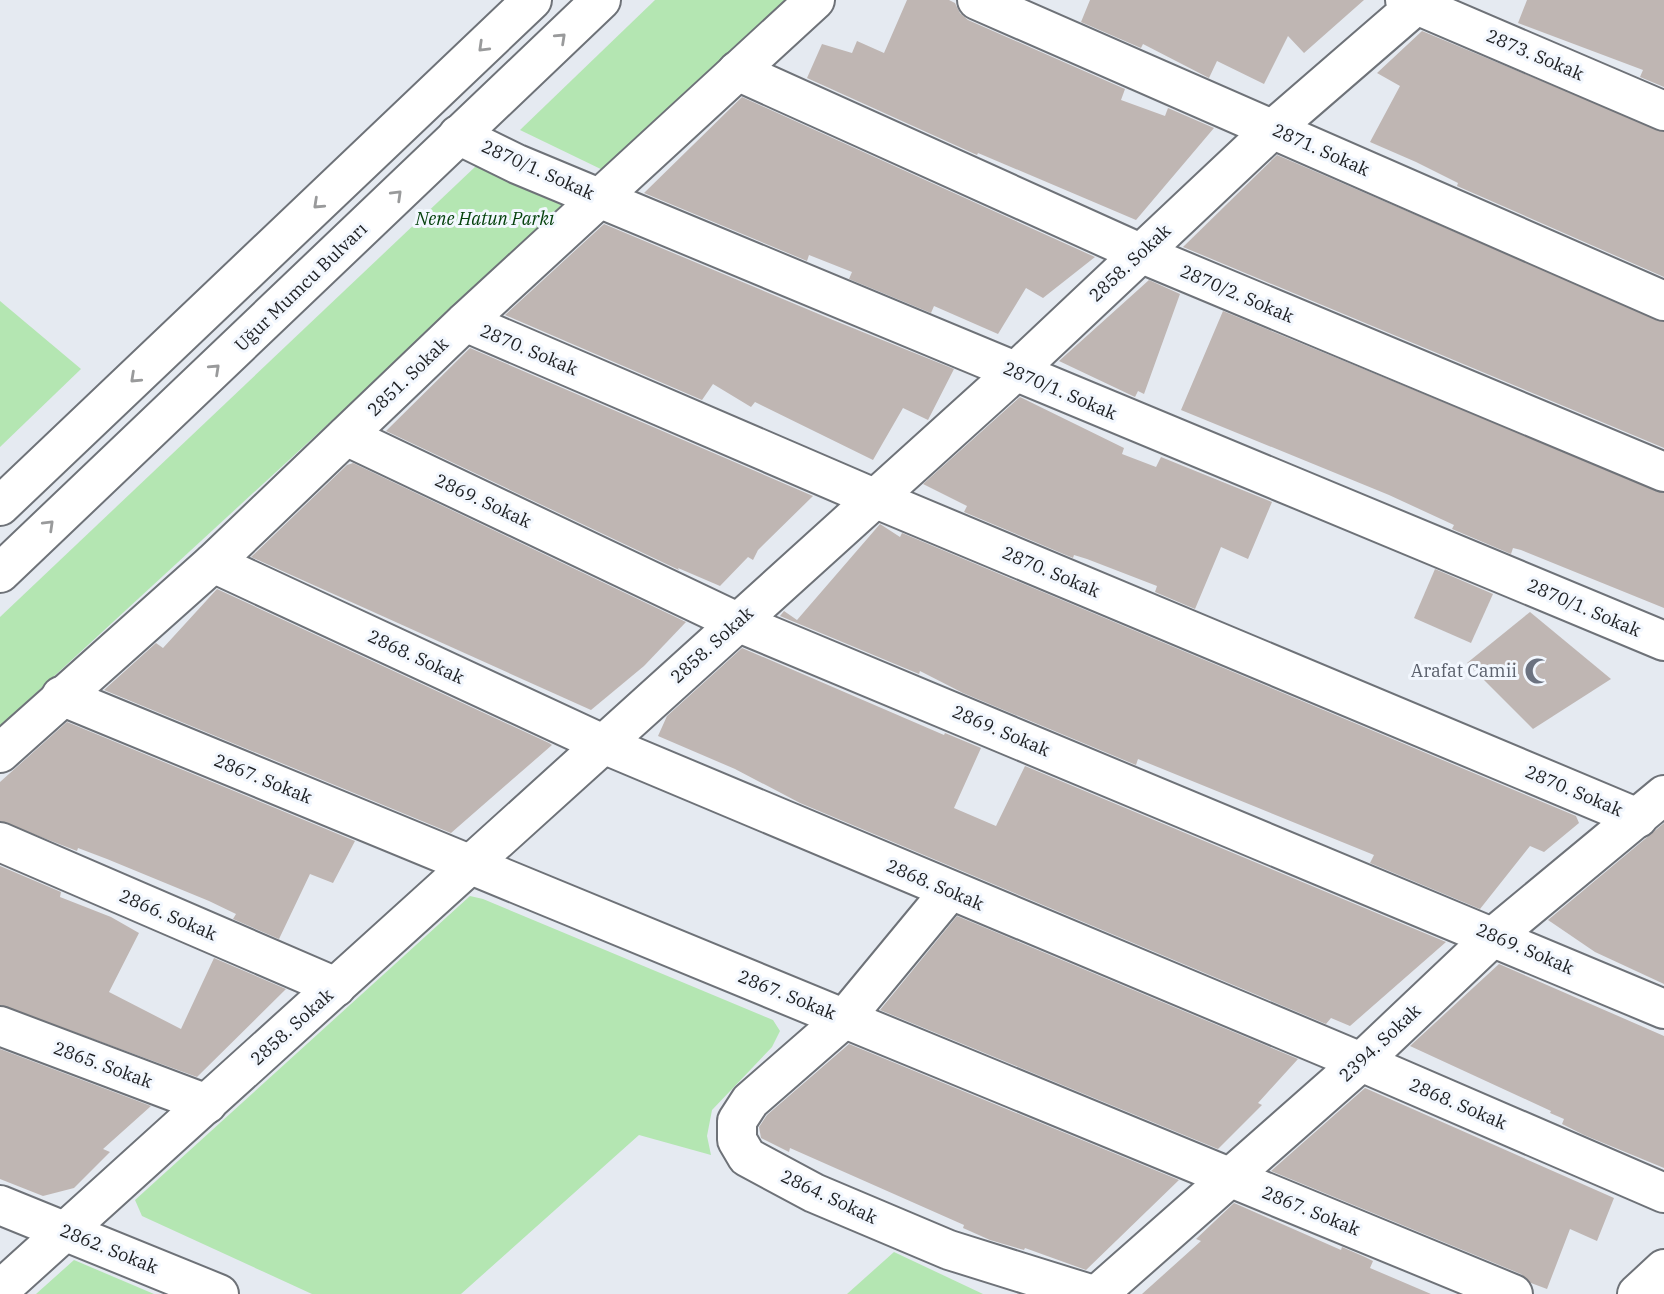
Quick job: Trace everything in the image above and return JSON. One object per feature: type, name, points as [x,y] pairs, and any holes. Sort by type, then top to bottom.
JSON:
[{"type":"street","points":[[0,506],[532,0]]},
{"type":"street","name":"Uğur Mumcu Bulvarı","points":[[0,573],[290,300],[458,135],[601,0]]},
{"type":"street","name":"2851. Sokak","points":[[0,753],[213,563],[466,323],[815,0]]},
{"type":"street","name":"2871. Sokak","points":[[977,0],[1664,301]]},
{"type":"street","name":"2858. Sokak","points":[[0,1290],[1016,372],[1273,129],[1415,2]]},
{"type":"street","name":"2873. Sokak","points":[[1415,2],[1664,111]]},
{"type":"street","name":"2870/2. Sokak","points":[[737,71],[1140,253],[1664,472]]},
{"type":"street","name":"2870/1. Sokak","points":[[458,135],[517,164],[1664,642]]},
{"type":"street","name":"2870. Sokak","points":[[466,323],[874,498],[1651,807]]},
{"type":"street","name":"2869. Sokak","points":[[346,436],[737,622],[1664,1009]]},
{"type":"street","name":"2868. Sokak","points":[[213,563],[603,744],[1361,1062],[1664,1193]]},
{"type":"street","name":"2867. Sokak","points":[[61,696],[1513,1294]]},
{"type":"street","name":"2394. Sokak","points":[[1098,1294],[1361,1062],[1494,936],[1651,807]]},
{"type":"street","name":"2866. Sokak","points":[[0,842],[336,987]]},
{"type":"street","name":"2864. Sokak","points":[[949,891],[844,1018],[750,1101],[737,1121],[737,1140],[747,1157],[814,1193],[949,1250],[1090,1294]]},
{"type":"street","name":"2865. Sokak","points":[[0,1027],[206,1104]]},
{"type":"street","name":"2862. Sokak","points":[[0,1205],[219,1294]]},
{"type":"street","points":[[1637,1294],[1664,1269]]},
{"type":"green space","points":[[655,0],[802,0],[609,173],[520,130]]},
{"type":"green space","name":"Nene Hatun Parkı","points":[[476,166],[566,205],[0,726],[0,617]]},
{"type":"green space","points":[[0,301],[81,369],[0,447]]},
{"type":"green space","points":[[470,896],[483,899],[773,1020],[780,1031],[772,1047],[712,1110],[707,1136],[711,1155],[639,1135],[461,1294],[312,1294],[142,1216],[135,1200]]},
{"type":"green space","points":[[894,1252],[983,1294],[847,1294]]},
{"type":"green space","points":[[74,1260],[154,1294],[36,1294]]},
{"type":"building","points":[[907,0],[949,0],[955,3],[960,13],[968,20],[1125,89],[1121,100],[1165,116],[1168,108],[1214,128],[1136,220],[978,153],[977,155],[807,78],[822,44],[852,53],[857,41],[884,53]]},
{"type":"building","points":[[1090,0],[1364,0],[1304,53],[1288,36],[1264,84],[1217,61],[1209,78],[1143,44],[1141,48],[1081,22]]},
{"type":"building","points":[[1527,0],[1664,0],[1664,87],[1640,77],[1643,70],[1518,23]]},
{"type":"building","points":[[1422,31],[1664,132],[1664,277],[1457,186],[1458,183],[1370,142],[1400,86],[1377,73]]},
{"type":"building","points":[[742,97],[1095,257],[1043,298],[1026,288],[998,334],[934,306],[931,313],[849,279],[852,272],[809,255],[807,261],[644,193]]},
{"type":"building","points":[[1277,155],[1664,322],[1664,448],[1183,247]]},
{"type":"building","points":[[604,224],[954,369],[928,420],[903,408],[873,460],[755,402],[751,407],[713,384],[702,400],[505,315]]},
{"type":"building","points":[[1149,280],[1180,294],[1144,394],[1138,391],[1135,397],[1059,361]]},
{"type":"building","points":[[1223,311],[1664,493],[1664,608],[1521,550],[1513,548],[1511,554],[1452,529],[1454,525],[1389,495],[1181,410]]},
{"type":"building","points":[[470,348],[813,496],[758,550],[753,560],[748,557],[720,586],[678,568],[679,570],[386,431]]},
{"type":"building","points":[[1020,397],[1124,448],[1122,454],[1156,467],[1161,457],[1272,502],[1248,559],[1221,547],[1195,609],[1155,592],[1157,586],[1087,559],[1074,555],[1073,558],[964,512],[967,506],[923,484]]},
{"type":"building","points":[[353,463],[686,622],[644,666],[591,710],[251,557],[347,465]]},
{"type":"building","points":[[880,524],[900,537],[902,533],[1576,816],[1579,823],[1544,852],[1530,846],[1480,909],[1370,863],[1374,855],[1138,759],[1136,765],[963,693],[920,671],[919,674],[780,616],[784,611],[797,620]]},
{"type":"building","points":[[1435,569],[1493,594],[1471,643],[1414,618]]},
{"type":"building","points":[[217,589],[552,745],[451,833],[104,690],[156,643],[163,648]]},
{"type":"building","name":"Arafat Camii","points":[[1530,612],[1611,679],[1533,729],[1467,663]]},
{"type":"building","points":[[742,648],[944,735],[945,733],[981,748],[954,808],[996,826],[1025,766],[1446,942],[1350,1026],[1331,1018],[1326,1024],[800,803],[735,769],[658,736],[667,716]]},
{"type":"building","points":[[67,722],[355,841],[333,883],[310,874],[279,939],[233,919],[236,914],[209,901],[107,859],[78,848],[77,851],[0,821],[0,782]]},
{"type":"building","points":[[1664,823],[1664,984],[1595,952],[1548,920]]},
{"type":"building","points":[[0,866],[61,892],[60,897],[111,917],[139,933],[109,992],[181,1029],[214,958],[286,989],[197,1077],[0,1005]]},
{"type":"building","points":[[957,916],[1298,1059],[1258,1103],[1262,1105],[1218,1149],[880,1010]]},
{"type":"building","points":[[1499,964],[1664,1036],[1664,1168],[1584,1135],[1562,1124],[1564,1119],[1550,1113],[1551,1111],[1410,1046]]},
{"type":"building","points":[[849,1044],[1179,1180],[1086,1270],[1025,1248],[1024,1250],[990,1240],[963,1228],[964,1225],[790,1148],[789,1152],[761,1138],[759,1127],[767,1115]]},
{"type":"building","points":[[0,1049],[151,1106],[103,1149],[110,1152],[74,1188],[43,1196],[0,1179]]},
{"type":"building","points":[[1365,1088],[1614,1198],[1597,1241],[1570,1229],[1547,1289],[1531,1283],[1521,1274],[1271,1171]]},
{"type":"building","points":[[1234,1203],[1341,1250],[1342,1247],[1365,1257],[1373,1261],[1370,1268],[1431,1294],[1142,1294],[1201,1241],[1196,1239]]},
{"type":"place","name":"Arafat Camii","points":[[1538,671]]}]
